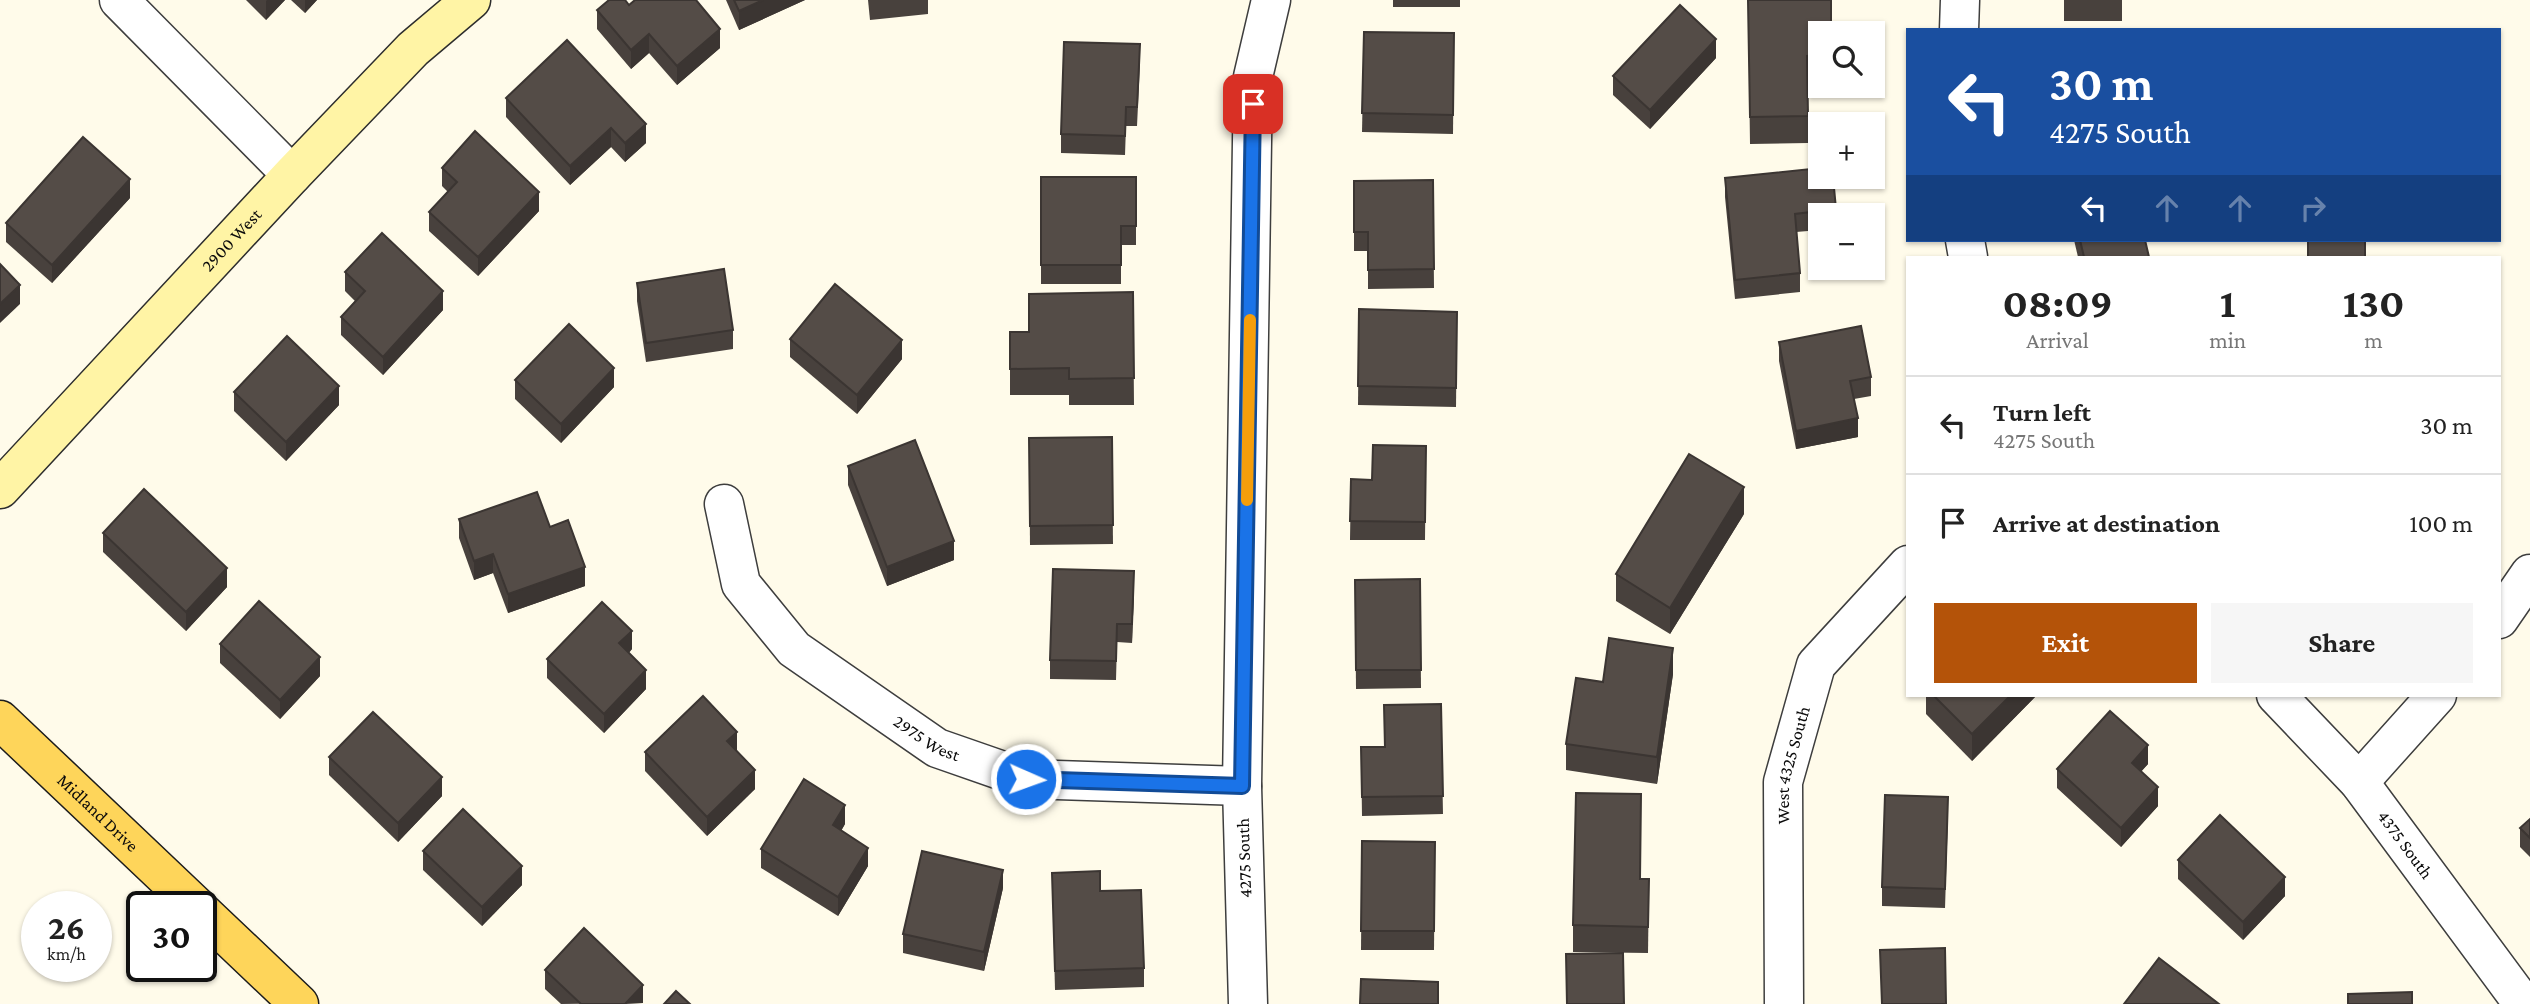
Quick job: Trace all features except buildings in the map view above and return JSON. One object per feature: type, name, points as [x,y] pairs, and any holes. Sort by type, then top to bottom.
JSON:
[{"type":"main road","name":"Midland Drive","points":[[0,720],[180,891]]},
{"type":"main road","points":[[217,926],[299,1004]]},
{"type":"street","points":[[119,0],[292,175]]},
{"type":"street","name":"2900 West","points":[[0,489],[292,175],[414,49],[471,0]]},
{"type":"street","name":"4275 South","points":[[1248,1004],[1242,786],[1254,77],[1271,0]]},
{"type":"street","points":[[1959,28],[1960,0]]},
{"type":"street","name":"2975 West","points":[[724,504],[741,584],[794,649],[937,748],[1026,779],[1242,786]]},
{"type":"street","name":"West 4325 South","points":[[1784,1004],[1783,782],[1812,678],[1816,665],[1906,567]]},
{"type":"street","points":[[2501,616],[2530,574]]},
{"type":"street","name":"4375 South","points":[[2278,697],[2359,782],[2518,997],[2519,1004]]},
{"type":"street","points":[[2359,782],[2435,697]]},
{"type":"slow traffic","points":[[1247,500],[1250,320]]},
{"type":"route","points":[[1026,779],[1242,786],[1253,104]]}]
